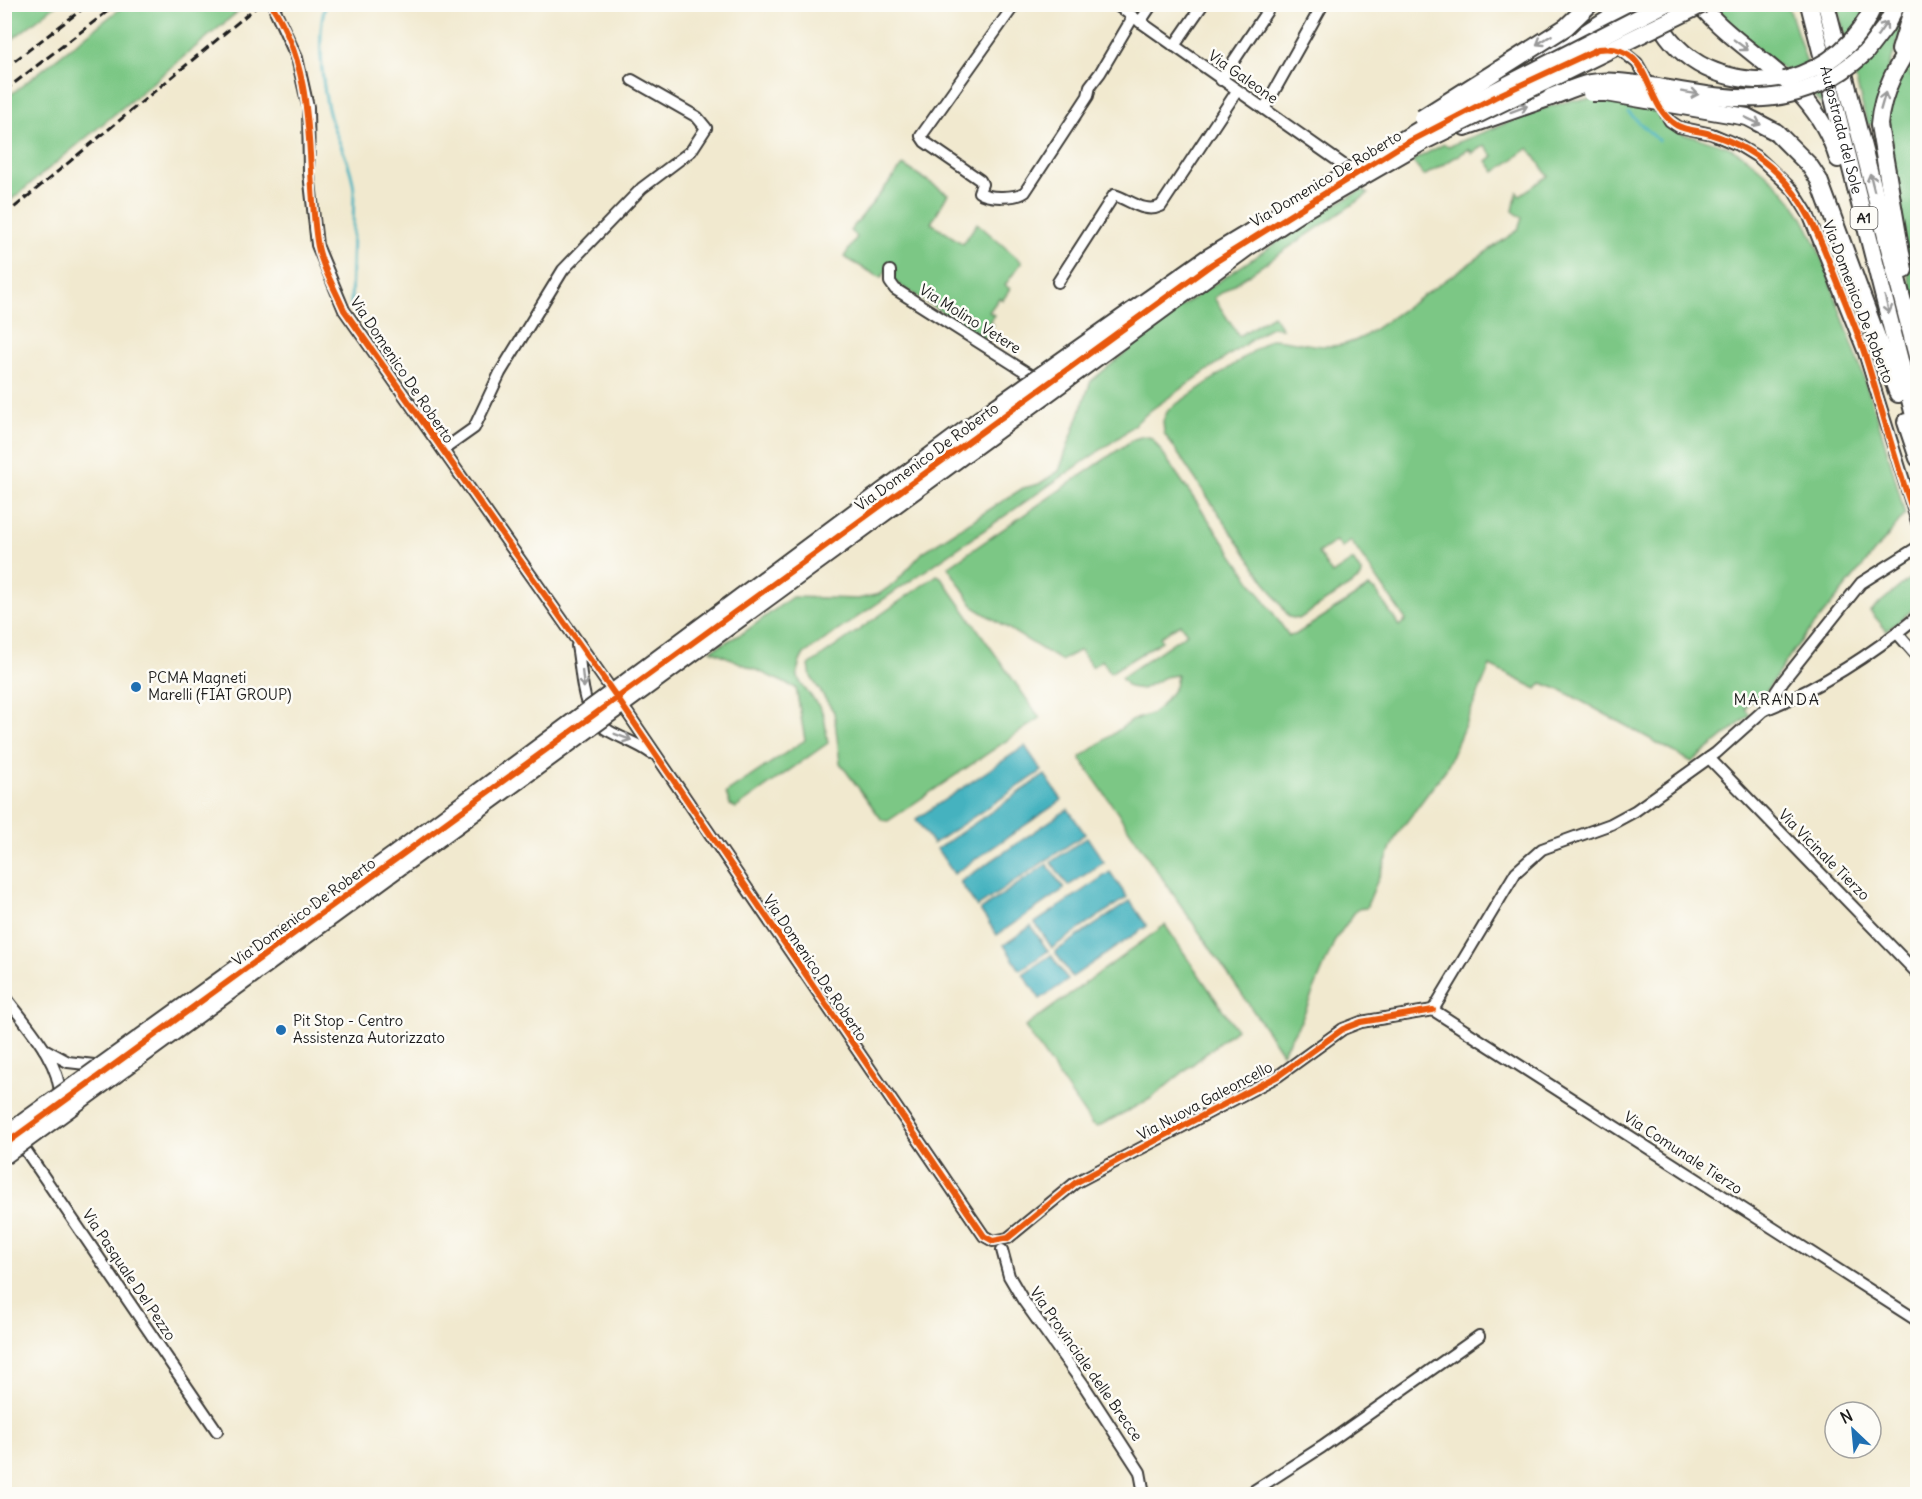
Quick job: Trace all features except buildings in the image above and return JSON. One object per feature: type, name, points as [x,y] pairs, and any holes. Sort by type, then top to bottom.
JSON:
[{"type":"highway","points":[[10,1136],[404,848],[996,407],[1207,258],[1332,180],[1454,96],[1566,27],[1590,4]]},
{"type":"highway","points":[[1510,82],[1631,4]]},
{"type":"highway","points":[[1650,4],[1665,34],[1681,51],[1716,73],[1741,80],[1785,80],[1811,71],[1832,59],[1860,31],[1874,4]]},
{"type":"highway","points":[[1332,180],[1510,82],[1665,4]]},
{"type":"highway","points":[[4,1156],[1248,247],[1306,209],[1424,141],[1701,4],[1724,31],[1789,81],[1811,104],[1823,121],[1832,139],[1860,230],[1881,282]]},
{"type":"highway","name":"Autostrada del Sole","points":[[1809,4],[1917,431]]},
{"type":"highway","name":"Autostrada del Sole","points":[[1826,4],[1917,360]]},
{"type":"highway","points":[[1424,141],[1591,83],[1625,82],[1732,100],[1783,97],[1815,87],[1837,75],[1865,53],[1885,27],[1897,4]]},
{"type":"highway","points":[[1914,4],[1895,68],[1881,103],[1879,125],[1917,345]]},
{"type":"highway","points":[[1895,68],[1917,34]]},
{"type":"highway","points":[[1551,97],[1606,93],[1747,117],[1776,132],[1809,165],[1819,180],[1892,375],[1917,458]]},
{"type":"street","points":[[1015,4],[921,136],[925,142],[982,183],[980,192],[988,197],[1019,196],[1025,192],[1088,96],[1090,86],[1137,20],[1152,4]]},
{"type":"street","name":"Via Galeone","points":[[1115,4],[1355,173]]},
{"type":"street","points":[[1174,46],[1203,4]]},
{"type":"street","points":[[1221,80],[1267,11],[1258,4]]},
{"type":"street","points":[[1264,109],[1323,4]]},
{"type":"street","name":"Via Domenico De Roberto","points":[[275,10],[297,58],[308,107],[309,173],[317,245],[344,310],[618,699],[982,1234],[1000,1246]]},
{"type":"street","name":"Via Domenico De Roberto","points":[[4,1144],[10,1136],[60,1104],[1212,264],[1355,173],[1495,97],[1598,49],[1612,47],[1622,51],[1637,63],[1649,79],[1670,121],[1680,128],[1712,134],[1738,145],[1759,158],[1793,190],[1808,214],[1864,353],[1917,525]]},
{"type":"street","points":[[443,450],[474,428],[500,373],[563,270],[642,188],[691,151],[706,128],[697,117],[632,80]]},
{"type":"street","points":[[1058,282],[1114,195],[1144,209],[1153,210],[1161,206],[1237,91]]},
{"type":"street","name":"Via Molino Vetere","points":[[890,271],[890,282],[895,289],[1046,384]]},
{"type":"street","points":[[1764,710],[1783,681],[1861,583],[1917,547]]},
{"type":"street","points":[[1433,1010],[1516,872],[1528,859],[1542,849],[1611,824],[1635,811],[1708,758],[1764,710],[1824,682],[1897,633],[1917,616]]},
{"type":"street","points":[[1897,633],[1917,657]]},
{"type":"street","name":"Via Domenico De Roberto","points":[[576,639],[585,699],[592,717],[610,732],[632,740],[656,756]]},
{"type":"street","name":"Via Vicinale Tierzo","points":[[1708,758],[1917,974]]},
{"type":"street","points":[[4,994],[41,1047],[60,1086],[60,1104]]},
{"type":"street","name":"Via Nuova Galeoncello","points":[[1000,1246],[1075,1183],[1278,1076],[1343,1029],[1362,1022],[1433,1010]]},
{"type":"street","name":"Via Comunale Tierzo","points":[[1433,1010],[1917,1321]]},
{"type":"street","points":[[41,1047],[68,1062],[112,1066]]},
{"type":"street","name":"Via Pasquale Del Pezzo","points":[[10,1136],[217,1431]]},
{"type":"street","name":"Via Provinciale delle Brecce","points":[[1000,1246],[1009,1276],[1023,1300],[1083,1384],[1140,1472],[1144,1494]]},
{"type":"street","points":[[1249,1494],[1322,1447],[1479,1336]]},
{"type":"green space","points":[[5,4],[56,4],[56,5],[5,45]]},
{"type":"green space","points":[[126,4],[246,5],[5,205],[5,99]]},
{"type":"green space","points":[[1709,5],[1788,5],[1825,108],[1803,84],[1765,56]]},
{"type":"green space","points":[[1837,5],[1910,5],[1886,77],[1876,125],[1867,124]]},
{"type":"green space","points":[[1914,47],[1910,76],[1918,78],[1917,310],[1905,262],[1885,134],[1887,103]]},
{"type":"green space","points":[[1605,99],[1652,108],[1678,132],[1726,146],[1757,166],[1787,195],[1808,227],[1824,263],[1884,441],[1905,515],[1793,651],[1758,704],[1750,701],[1745,708],[1750,715],[1692,762],[1563,691],[1542,683],[1537,689],[1490,666],[1446,769],[1396,836],[1366,908],[1357,909],[1335,940],[1301,1021],[1282,1053],[1080,758],[1131,721],[1151,714],[1161,706],[1175,687],[1177,675],[1165,677],[1142,689],[1129,687],[1121,678],[1187,633],[1180,624],[1160,637],[1162,641],[1110,673],[1102,660],[1092,667],[1080,650],[1061,661],[975,608],[948,567],[1134,439],[1144,436],[1152,438],[1289,636],[1295,635],[1369,587],[1376,591],[1399,626],[1406,620],[1351,541],[1342,548],[1336,541],[1318,553],[1332,574],[1353,560],[1362,574],[1361,578],[1299,619],[1289,617],[1164,433],[1163,421],[1168,410],[1271,339],[1329,346],[1363,337],[1518,230],[1522,218],[1513,211],[1517,192],[1520,195],[1548,176],[1529,148],[1495,172],[1487,161],[1493,156],[1485,145],[1472,153],[1469,149],[1424,176],[1412,161],[1444,144],[1449,146],[1547,107],[1573,100]]},
{"type":"green space","points":[[903,165],[948,194],[931,223],[963,244],[977,223],[1022,262],[1005,285],[1010,289],[1003,300],[999,298],[989,312],[994,315],[989,322],[993,325],[984,339],[896,283],[892,278],[896,271],[889,267],[881,278],[844,257],[857,237],[850,231]]},
{"type":"green space","points":[[1362,190],[1368,194],[1214,298],[1239,336],[1273,315],[1282,328],[1267,329],[1151,410],[1121,436],[804,654],[799,664],[799,680],[823,714],[828,743],[736,808],[730,805],[726,793],[805,740],[796,688],[711,650],[743,633],[792,597],[858,599],[879,594],[896,582],[923,552],[1023,488],[1039,484],[1059,471],[1091,381],[1142,339],[1143,332],[1327,209]]},
{"type":"green space","points":[[937,575],[941,577],[1040,718],[888,821],[882,820],[840,763],[834,712],[811,677],[809,665]]},
{"type":"green space","points":[[1909,579],[1917,589],[1917,606],[1887,631],[1870,611]]},
{"type":"green space","points":[[1165,925],[1236,1029],[1150,1099],[1097,1127],[1092,1125],[1025,1027]]},
{"type":"water","points":[[1025,746],[1042,771],[933,844],[916,819]]},
{"type":"water","points":[[1045,775],[1062,800],[954,874],[937,849]]},
{"type":"water","points":[[1068,809],[1085,834],[977,907],[960,882]]},
{"type":"water","points":[[1087,837],[1104,862],[1068,886],[1051,862]]},
{"type":"water","points":[[1047,864],[1064,889],[997,935],[980,910]]},
{"type":"water","points":[[1110,872],[1127,897],[1052,948],[1035,923]]},
{"type":"water","points":[[1130,901],[1147,926],[1072,977],[1055,952]]},
{"type":"water","points":[[1031,926],[1048,951],[1020,970],[1004,945]]},
{"type":"water","points":[[1051,955],[1068,980],[1040,999],[1023,974]]},
{"type":"waterway","points":[[326,4],[321,32],[324,84],[330,116],[349,167],[354,190],[351,305]]},
{"type":"waterway","points":[[1568,4],[1571,11]]},
{"type":"waterway","points":[[1629,113],[1658,140]]},
{"type":"railway","points":[[4,69],[89,4]]},
{"type":"railway","points":[[4,91],[117,4]]},
{"type":"railway","points":[[4,216],[260,4]]},
{"type":"cycle path","points":[[271,4],[286,32],[297,60],[307,119],[317,241],[324,267],[344,310],[618,699],[984,1236],[993,1241],[1008,1238],[1075,1183],[1278,1076],[1343,1029],[1361,1022],[1433,1010]]},
{"type":"cycle path","points":[[4,1145],[1212,264],[1399,147],[1495,97],[1598,49],[1615,49],[1628,54],[1644,74],[1663,112],[1676,125],[1719,137],[1746,149],[1770,166],[1797,196],[1819,236],[1858,336],[1918,525]]},
{"type":"place","name":"PCMA Magneti Marelli (FIAT GROUP)","points":[[136,687]]},
{"type":"place","name":"Pit Stop - Centro Assistenza Autorizzato","points":[[281,1030]]},
{"type":"district","name":"MARANDA","points":[[1777,699]]}]
